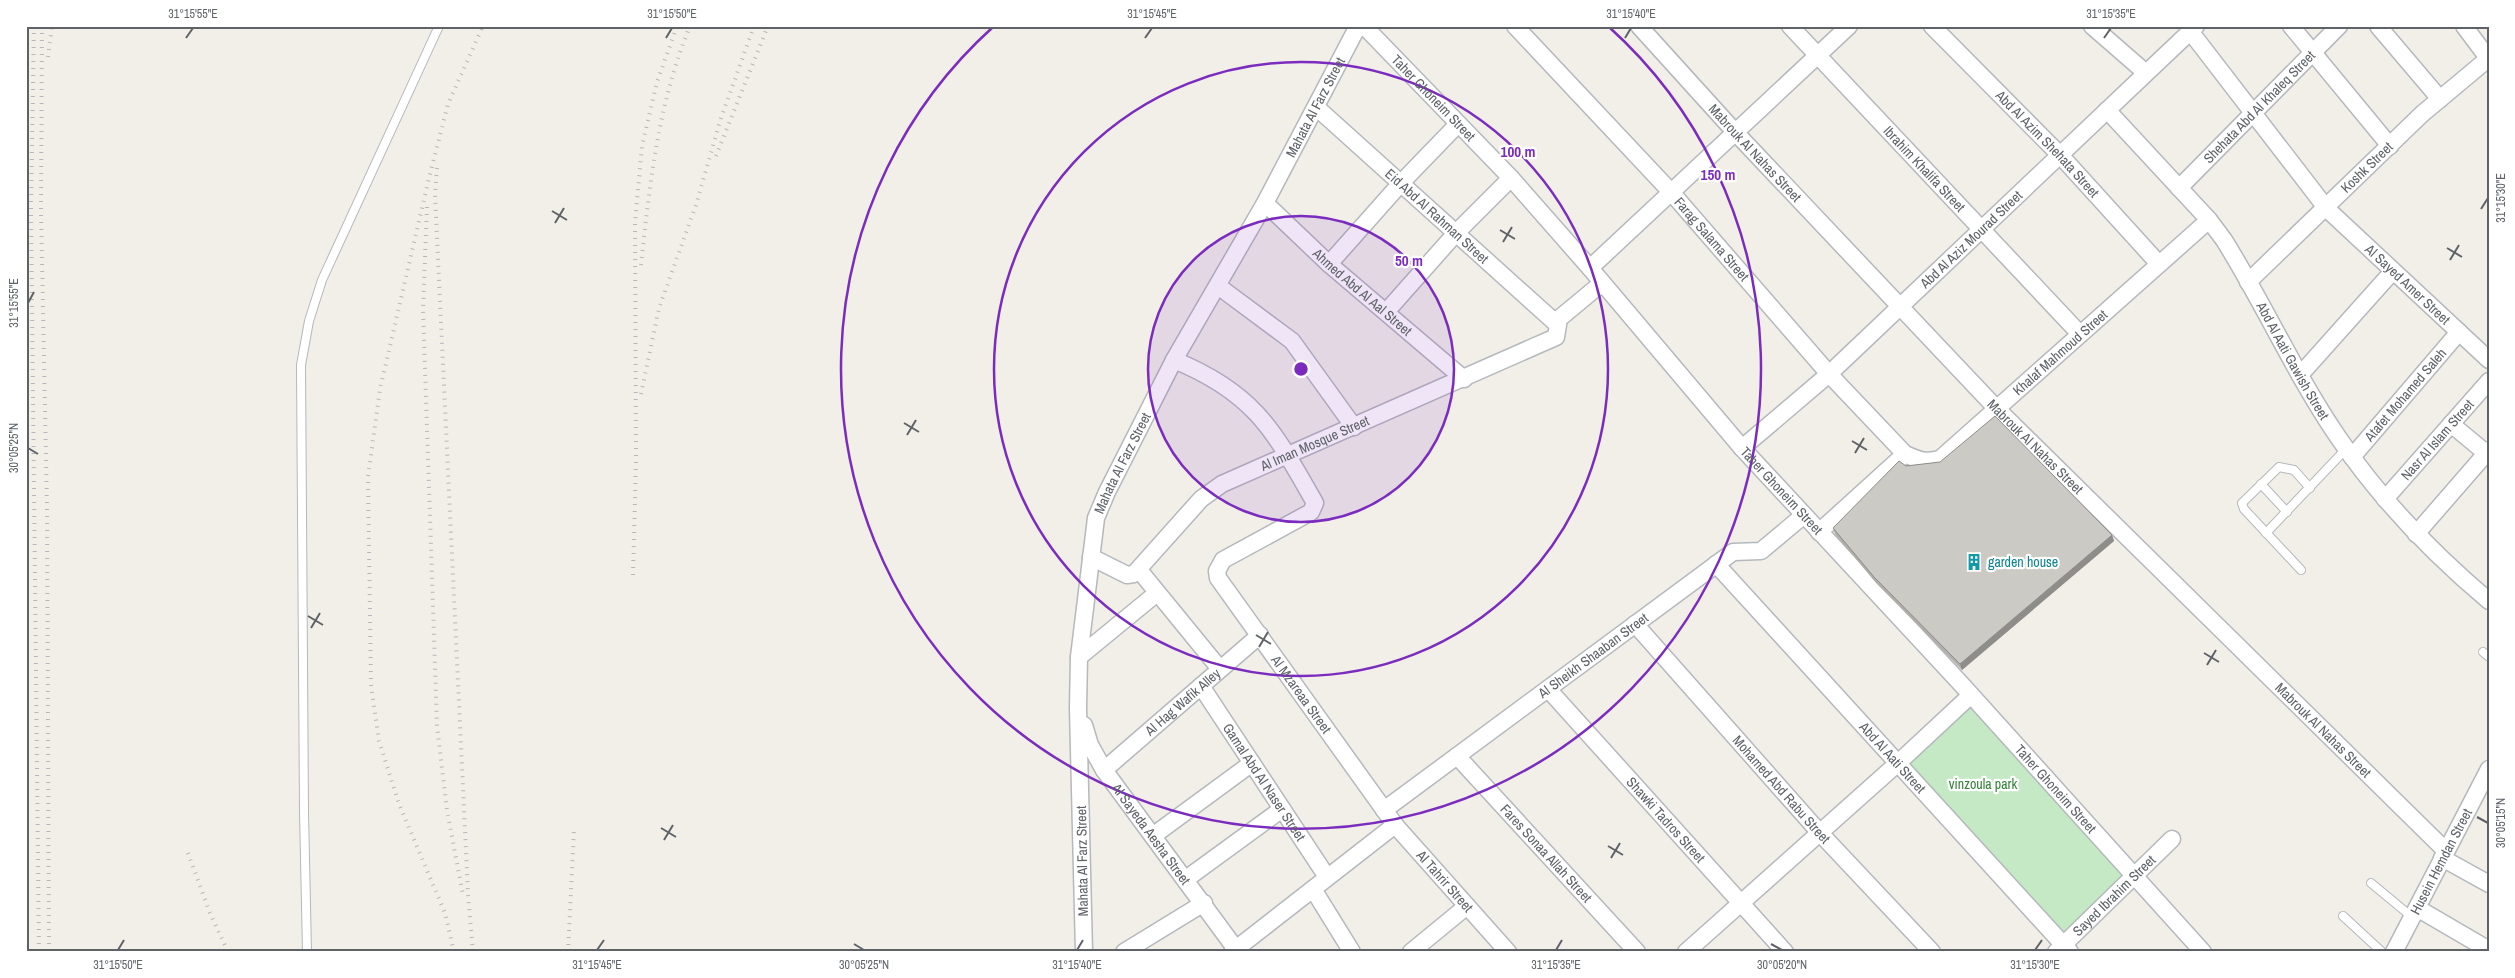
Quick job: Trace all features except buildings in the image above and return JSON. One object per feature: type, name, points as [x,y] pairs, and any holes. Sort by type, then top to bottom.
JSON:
[{"type":"street","name":"Mahata Al Farz Street","points":[[1084,952],[1078,708],[1079,656],[1096,518],[1107,492],[1174,360],[1265,203],[1358,26]]},
{"type":"street","name":"Taher Ghoneim Street","points":[[1364,26],[1510,178],[1590,268],[1742,448],[1970,695],[2203,952]]},
{"type":"street","name":"Farag Salama Street","points":[[1515,26],[1671,192],[1828,374],[1905,454]]},
{"type":"street","name":"Mabrouk Al Nahas Street","points":[[1639,26],[1735,132],[1996,408],[2444,854],[2489,884]]},
{"type":"street","name":"Ibrahim Khalifa Street","points":[[1790,26],[2080,334]]},
{"type":"street","points":[[1590,268],[1850,26]]},
{"type":"street","name":"Abd Al Azim Shehata Street","points":[[1932,26],[2060,155],[2159,264]]},
{"type":"street","points":[[2092,26],[2146,73]]},
{"type":"street","points":[[2291,26],[2390,146]]},
{"type":"street","name":"Shehata Abd Al Khaleq Street","points":[[2179,188],[2339,26]]},
{"type":"street","points":[[2378,26],[2440,99]]},
{"type":"street","points":[[2464,26],[2489,58]]},
{"type":"street","name":"Abd Al Aziz Mourad Street","points":[[1742,448],[1828,374],[2193,29]]},
{"type":"street","name":"Al Sayed Amer Street","points":[[2193,29],[2254,113],[2327,208],[2489,360]]},
{"type":"street","name":"Koshk Street","points":[[2248,282],[2440,99],[2489,58]]},
{"type":"street","name":"Eid Abd Al Rahman Street","points":[[1316,108],[1556,324]]},
{"type":"street","name":"Abd Al Aati Gawish Street","points":[[2107,110],[2209,220],[2224,240],[2300,375],[2349,453],[2385,499],[2416,534],[2489,601]]},
{"type":"street","points":[[1329,264],[1401,183],[1458,124]]},
{"type":"street","points":[[1386,312],[1456,233],[1510,178]]},
{"type":"street","name":"Ahmed Abd Al Aal Street","points":[[1265,203],[1329,264],[1464,379]]},
{"type":"street","name":"Khalaf Mahmoud Street","points":[[1905,454],[1928,462],[1940,459],[2209,220]]},
{"type":"street","points":[[2300,375],[2394,271]]},
{"type":"street","points":[[1556,324],[1602,283]]},
{"type":"street","points":[[1218,286],[1292,341],[1354,427]]},
{"type":"street","name":"Al Iman Mosque Street","points":[[1139,570],[1192,508],[1211,491],[1556,337],[1556,324]]},
{"type":"street","name":"Atafet Mohamed Saleh","points":[[2349,453],[2459,332]]},
{"type":"street","points":[[1174,360],[1220,381],[1247,402],[1270,427],[1288,456]]},
{"type":"street","name":"Nasr Al Islam Street","points":[[2385,499],[2489,381]]},
{"type":"street","points":[[2416,534],[2487,452],[2451,424]]},
{"type":"street","points":[[1820,532],[1905,454]]},
{"type":"street","name":"Al Mzareaa Street","points":[[1288,456],[1315,503],[1314,508],[1223,560],[1218,571],[1218,578],[1384,810]]},
{"type":"street","name":"Al Sheikh Shaaban Street","points":[[1384,810],[1733,552],[1760,551],[1804,515]]},
{"type":"street","points":[[1091,557],[1127,575],[1134,574],[1139,570],[1220,669]]},
{"type":"street","name":"Abd Al Aati Street","points":[[1716,564],[1898,763],[2063,949]]},
{"type":"street","points":[[1079,656],[1157,592]]},
{"type":"street","name":"Mohamed Abd Rabu Street","points":[[1636,624],[1820,834],[1932,952]]},
{"type":"street","name":"Al Hag Wafik Alley","points":[[1104,770],[1260,635]]},
{"type":"street","name":"Gamal Abd Al Naser Street","points":[[1201,686],[1328,877]]},
{"type":"street","name":"Shawki Tadros Street","points":[[1548,689],[1785,952]]},
{"type":"street","points":[[1686,952],[1820,834],[1970,695]]},
{"type":"street","name":"Al Sayeda Aesha Street","points":[[1078,708],[1090,745],[1104,770],[1186,878],[1236,951]]},
{"type":"street","name":"Fares Sonaa Allah Street","points":[[1457,756],[1637,952]]},
{"type":"street","points":[[1154,835],[1252,763]]},
{"type":"street","name":"Husein Hemdan Street","points":[[2394,952],[2489,769]]},
{"type":"street","points":[[1186,878],[1282,809]]},
{"type":"street","name":"Al Tahrir Street","points":[[1384,810],[1395,825],[1508,952]]},
{"type":"street","points":[[1236,951],[1395,825]]},
{"type":"street","name":"Sayed Ibrahim Street","points":[[2063,949],[2172,839]]},
{"type":"street","points":[[1313,889],[1352,952]]},
{"type":"street","points":[[1124,952],[1204,903]]},
{"type":"street","points":[[1411,952],[1466,906]]},
{"type":"street","points":[[2414,913],[2489,950]]},
{"type":"lane","points":[[307,952],[304,812],[302,365],[309,321],[322,280],[439,26]]},
{"type":"lane","points":[[2266,533],[2310,488],[2349,453]]},
{"type":"lane","points":[[2301,570],[2242,506],[2244,500],[2279,467],[2285,466],[2294,470],[2310,488]]},
{"type":"lane","points":[[2261,484],[2287,512]]},
{"type":"lane","points":[[2372,883],[2414,913]]},
{"type":"lane","points":[[2342,916],[2382,952]]},
{"type":"green space","name":"vinzoula park","points":[[1972,702],[2130,877],[2063,941],[1904,766]]},
{"type":"railway","points":[[34,26],[31,209],[39,952]]},
{"type":"railway","points":[[42,26],[41,210],[47,508],[49,952]]},
{"type":"railway","points":[[48,57],[52,26]]},
{"type":"railway","points":[[454,952],[445,913],[399,804],[379,741],[371,685],[368,477],[380,389],[429,178],[448,104],[483,26]]},
{"type":"railway","points":[[633,575],[636,459],[635,223],[642,146],[657,82],[677,26]]},
{"type":"railway","points":[[641,265],[652,173],[663,114],[679,55],[690,26]]},
{"type":"railway","points":[[641,394],[659,308],[696,205],[720,121],[754,26]]},
{"type":"railway","points":[[716,156],[768,26]]},
{"type":"railway","points":[[437,168],[435,195],[468,894],[473,952]]},
{"type":"railway","points":[[427,207],[423,309],[437,726],[447,810],[463,895]]},
{"type":"railway","points":[[568,952],[574,830]]},
{"type":"railway","points":[[188,853],[210,913],[228,952]]},
{"type":"place","name":"garden house","points":[[1974,562]]}]
